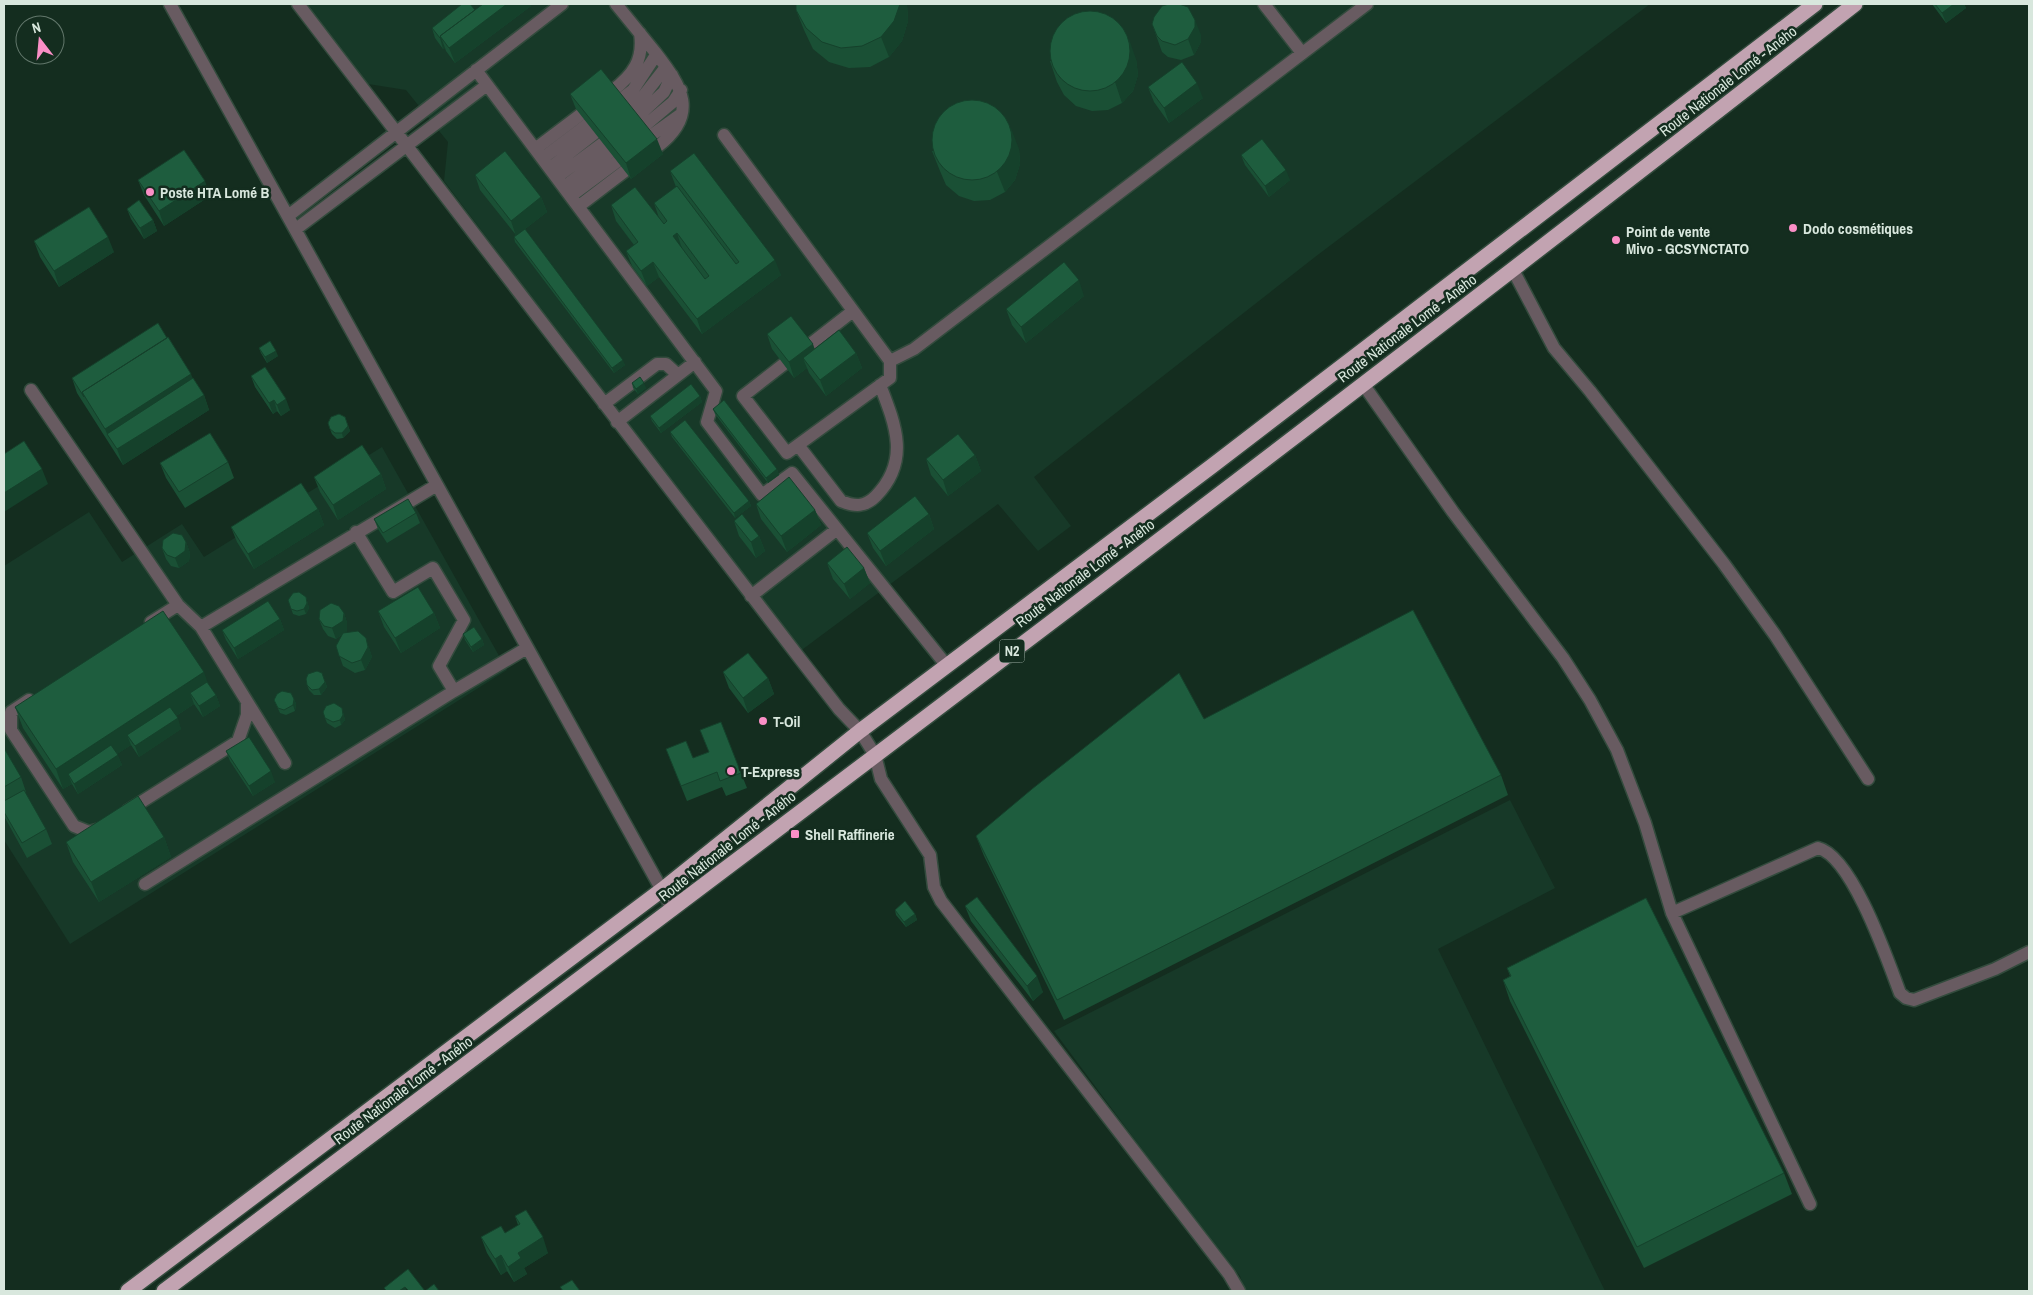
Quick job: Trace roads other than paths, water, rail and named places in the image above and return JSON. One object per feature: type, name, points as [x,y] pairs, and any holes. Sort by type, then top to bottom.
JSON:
[{"type":"highway","name":"Route Nationale Lomé - Aného","points":[[128,1291],[663,889],[860,731],[1212,466],[1815,4]]},
{"type":"highway","name":"Route Nationale Lomé - Aného","points":[[164,1291],[673,910],[1513,270],[1855,4]]},
{"type":"street","points":[[170,4],[673,910]]},
{"type":"street","points":[[298,4],[617,422],[839,709],[860,731],[874,755],[881,779],[930,855],[934,887],[941,901],[1229,1274],[1239,1291]]},
{"type":"street","points":[[288,216],[562,4]]},
{"type":"street","points":[[616,4],[669,71],[680,90],[681,114],[670,137],[634,119]]},
{"type":"street","points":[[1264,4],[1302,53]]},
{"type":"street","points":[[890,361],[914,349],[1367,4]]},
{"type":"street","points":[[634,119],[635,70],[641,52],[640,33]]},
{"type":"street","points":[[634,119],[633,90],[656,55]]},
{"type":"street","points":[[476,70],[716,391],[707,422],[762,495],[792,473],[947,666]]},
{"type":"street","points":[[634,119],[664,92],[669,71]]},
{"type":"street","points":[[296,229],[486,85]]},
{"type":"street","points":[[634,119],[673,102],[680,90]]},
{"type":"street","points":[[724,135],[890,361],[890,378],[787,453],[743,396],[784,364]]},
{"type":"street","points":[[557,177],[603,143]]},
{"type":"street","points":[[557,177],[603,143]]},
{"type":"street","points":[[557,177],[603,143]]},
{"type":"street","points":[[557,177],[603,143]]},
{"type":"street","points":[[1513,270],[1554,348],[1590,391],[1730,572],[1775,635],[1868,779]]},
{"type":"street","points":[[808,346],[853,311]]},
{"type":"street","points":[[617,422],[695,362]]},
{"type":"street","points":[[604,404],[657,364],[666,364],[678,375]]},
{"type":"street","points":[[1363,384],[1453,512],[1563,658],[1590,700],[1617,750],[1645,823],[1672,913],[1810,1204]]},
{"type":"street","points":[[798,445],[841,501],[851,506],[861,506],[870,501],[891,478],[897,452],[892,419],[880,385]]},
{"type":"street","points":[[31,390],[178,605],[201,626],[285,764]]},
{"type":"street","points":[[201,626],[437,485]]},
{"type":"street","points":[[752,596],[836,530]]},
{"type":"street","points":[[356,532],[393,592],[433,568],[464,620],[439,666],[454,690]]},
{"type":"street","points":[[136,632],[178,605]]},
{"type":"street","points":[[145,884],[454,690],[527,648]]},
{"type":"street","points":[[44,691],[11,712],[10,730],[69,820],[74,826],[89,832],[97,831],[238,741],[247,715],[247,702]]},
{"type":"street","points":[[1672,913],[1818,848],[1827,850],[1840,864],[1878,932],[1900,993],[1906,998],[1914,1000],[1994,969],[2029,952]]},
{"type":"place","name":"Poste HTA Lomé B","points":[[150,192]]},
{"type":"place","name":"Dodo cosmétiques","points":[[1793,228]]},
{"type":"place","name":"Point de vente Mivo - GCSYNCTATO","points":[[1616,240]]},
{"type":"place","name":"T-Oil","points":[[763,721]]},
{"type":"place","name":"T-Express","points":[[731,771]]},
{"type":"place","name":"Shell Raffinerie","points":[[795,834]]}]
